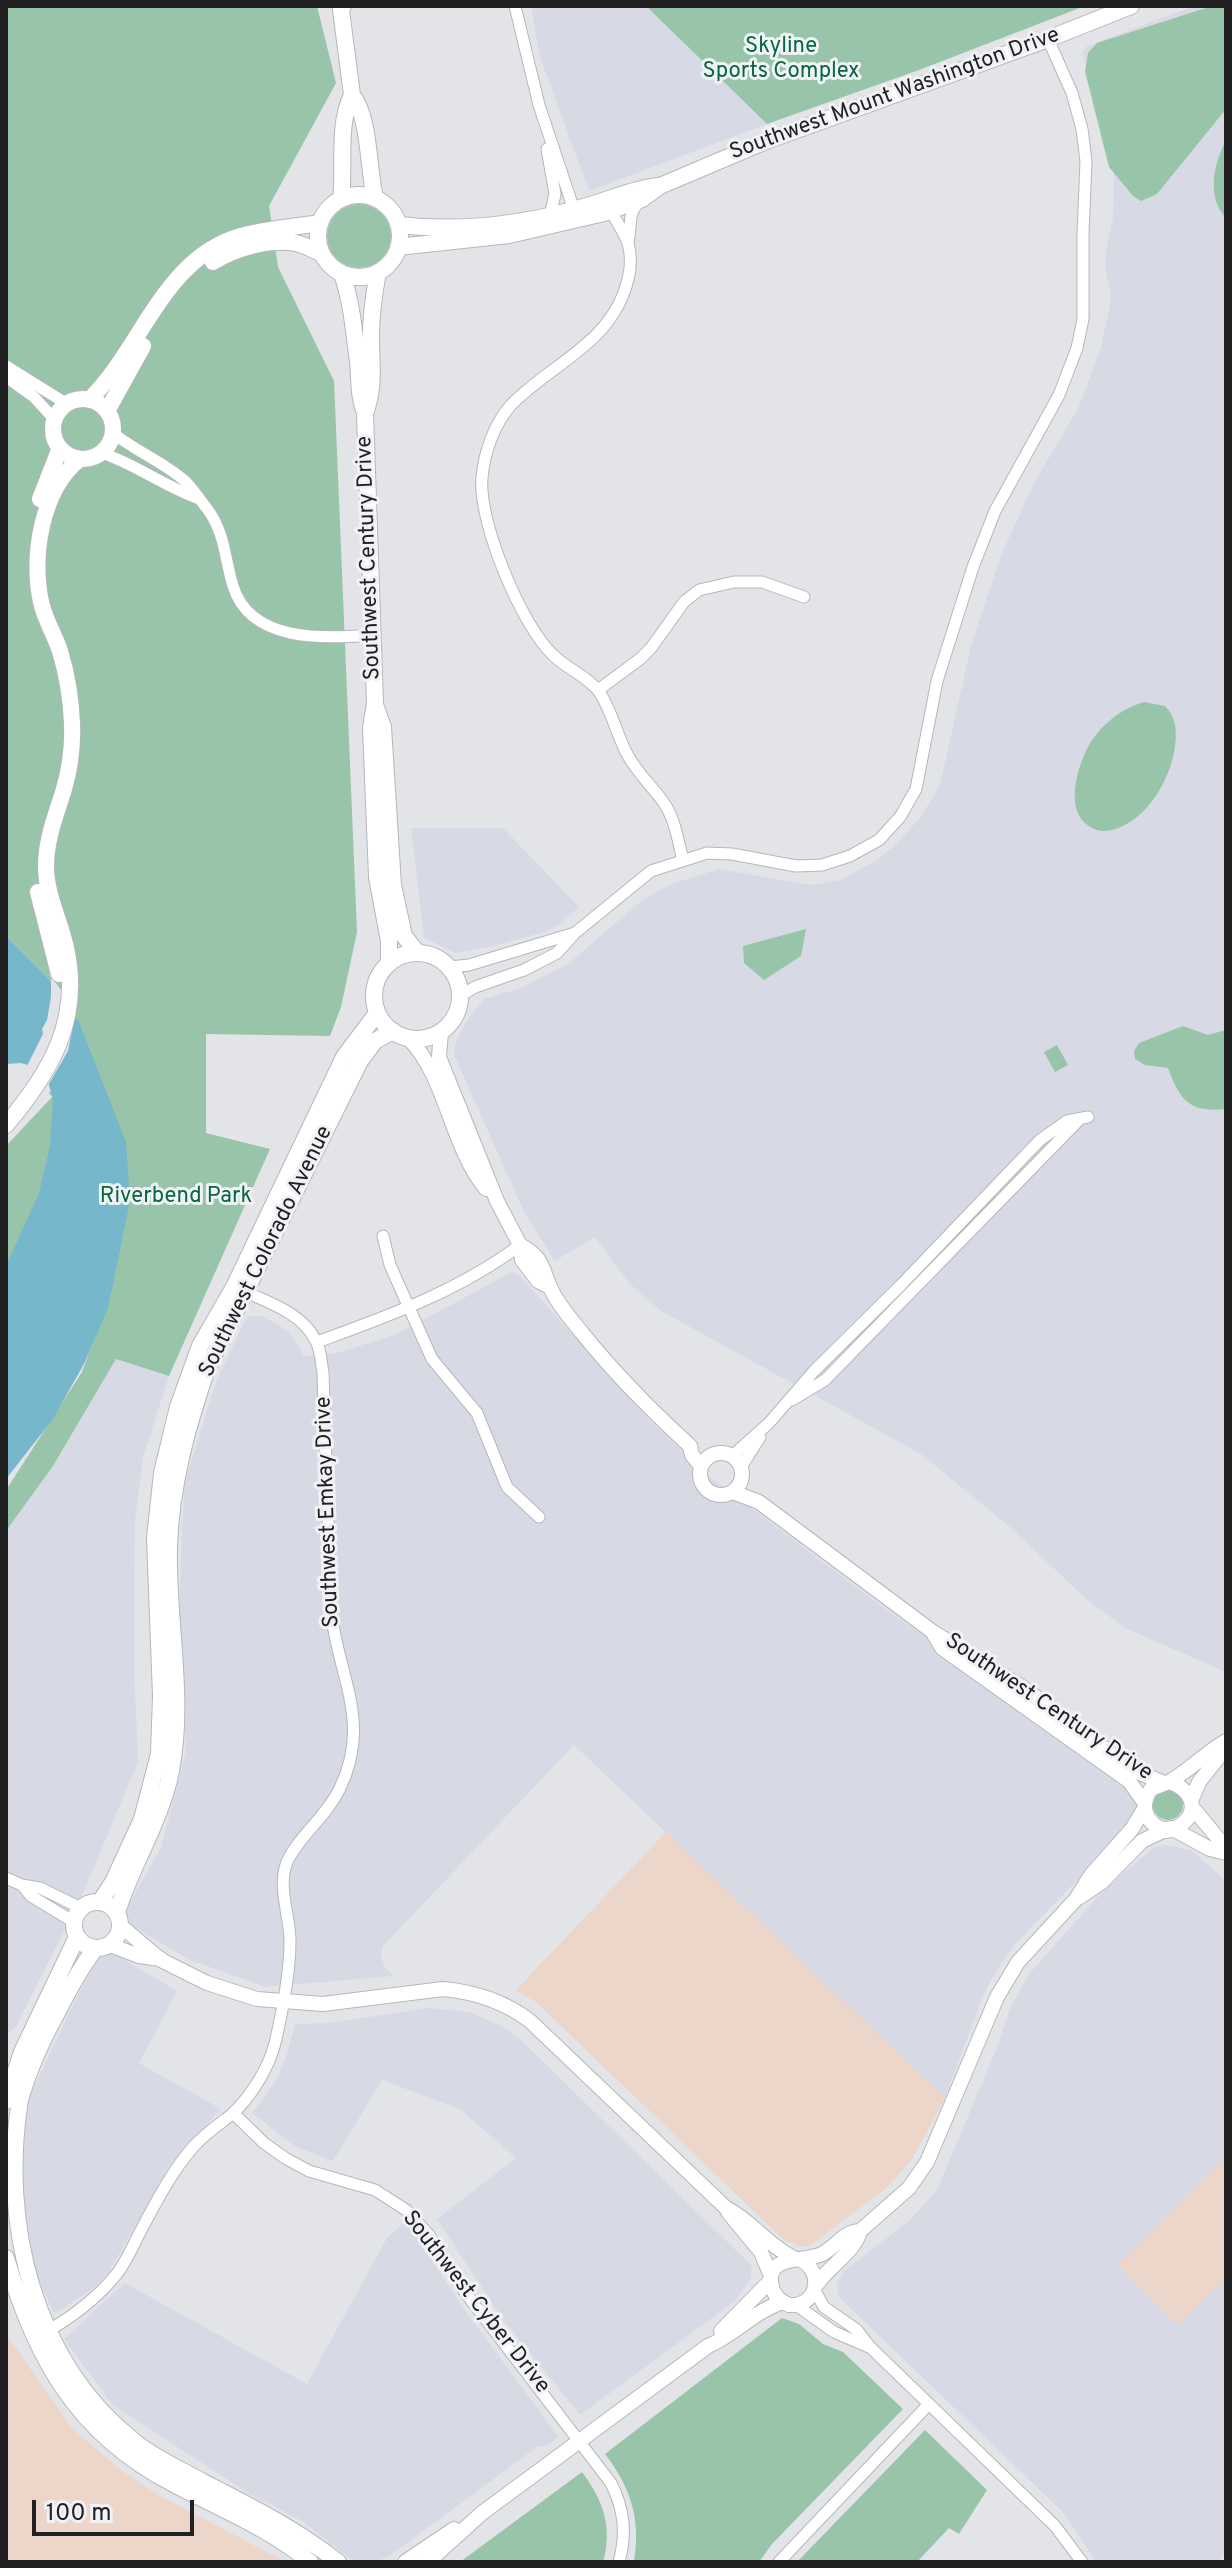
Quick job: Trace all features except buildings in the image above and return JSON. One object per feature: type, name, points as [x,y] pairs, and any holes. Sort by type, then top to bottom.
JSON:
[{"type":"main road","name":"Southwest Mount Washington Drive","points":[[399,225],[433,229],[473,228],[550,216],[611,211],[642,199],[660,186],[814,123],[1131,6]]},
{"type":"main road","points":[[340,7],[352,95],[344,124],[341,199]]},
{"type":"main road","points":[[352,95],[358,103],[363,122],[375,198]]},
{"type":"main road","name":"Southwest Mount Washington Drive","points":[[398,247],[509,235],[576,215],[635,189],[660,186]]},
{"type":"main road","points":[[364,195],[375,198],[386,204],[399,225],[398,247],[387,266],[378,272],[366,276],[342,274],[326,262],[318,243],[324,213],[341,199],[364,195]]},
{"type":"main road","points":[[89,400],[105,384],[170,288],[202,256],[240,236],[320,223]]},
{"type":"main road","points":[[107,411],[164,307],[202,269],[226,254],[278,242],[297,244],[321,253]]},
{"type":"main road","name":"Southwest Century Drive","points":[[365,413],[372,395],[371,336],[378,272]]},
{"type":"main road","name":"Southwest Century Drive","points":[[342,274],[350,298],[359,398],[365,413],[375,703],[371,728],[377,877],[389,941],[389,962]]},
{"type":"main road","points":[[89,400],[107,411],[113,433],[102,453],[80,459],[60,448],[55,439],[55,420],[67,404],[89,400]]},
{"type":"main road","points":[[6,1109],[36,1072],[46,1053],[54,1031],[58,1005],[57,960],[37,887],[37,847],[61,763],[62,717],[51,659],[31,599],[29,547],[37,507],[60,448]]},
{"type":"main road","points":[[6,1125],[42,1079],[54,1058],[63,1034],[70,981],[67,952],[48,887],[48,844],[65,786],[71,754],[72,722],[69,687],[60,651],[42,605],[38,572],[41,541],[55,489],[80,459]]},
{"type":"main road","name":"Southwest Century Drive","points":[[375,703],[383,727],[393,885],[404,936],[417,952]]},
{"type":"main road","points":[[417,952],[440,959],[450,967],[456,976],[460,996],[458,1010],[441,1032],[428,1038],[409,1039],[393,1031],[377,1013],[375,986],[389,962],[401,955],[417,952]]},
{"type":"main road","name":"Southwest Colorado Avenue","points":[[119,1919],[124,1889],[153,1829],[171,1769],[176,1681],[169,1546],[177,1471],[207,1369],[240,1290],[344,1057],[377,1013]]},
{"type":"main road","name":"Southwest Colorado Avenue","points":[[100,1902],[113,1882],[142,1819],[159,1754],[161,1696],[155,1538],[162,1473],[178,1407],[200,1346],[240,1290],[360,1061],[375,1041],[393,1031]]},
{"type":"main road","points":[[6,2101],[22,2052],[77,1922],[100,1902],[119,1919],[116,1940],[81,1966],[41,2042],[20,2100],[14,2131],[11,2168],[13,2224],[39,2335],[99,2411],[135,2443],[153,2456],[293,2528],[338,2562]]},
{"type":"main road","points":[[77,1922],[82,1943],[103,1947]]},
{"type":"main road","points":[[6,2258],[61,2386],[95,2426],[131,2457],[168,2481],[277,2539],[310,2562]]},
{"type":"street","points":[[515,6],[539,105],[555,194],[550,216]]},
{"type":"street","points":[[460,996],[557,953],[575,933],[651,871],[707,853],[732,854],[796,866],[822,865],[850,856],[879,840],[900,817],[916,789],[937,681],[973,567],[995,511],[1059,395],[1077,348],[1083,319],[1086,161],[1072,93],[1048,39]]},
{"type":"street","points":[[539,105],[576,215]]},
{"type":"street","points":[[642,199],[630,215],[630,270],[618,308],[592,340],[509,407],[490,440],[482,479],[483,504],[492,537],[531,627],[553,656],[598,690],[633,765],[664,803],[672,818],[683,860]]},
{"type":"street","points":[[611,211],[628,242]]},
{"type":"street","points":[[6,366],[67,404]]},
{"type":"street","points":[[6,377],[34,397],[55,420]]},
{"type":"street","points":[[113,433],[186,482],[221,533],[234,590],[249,611],[279,632],[297,636],[373,635]]},
{"type":"street","points":[[102,453],[124,460],[182,493],[197,498]]},
{"type":"street","points":[[598,690],[636,663],[651,648],[684,602],[699,590],[734,582],[762,582],[804,597]]},
{"type":"street","points":[[450,967],[469,965],[575,933]]},
{"type":"street","name":"Southwest Century Drive","points":[[441,1032],[439,1057],[497,1201],[520,1245],[522,1260],[538,1281],[550,1287],[611,1367],[690,1446],[692,1455],[706,1461],[700,1479],[707,1491],[719,1496],[733,1492],[759,1502],[933,1632],[1025,1689],[1133,1770],[1166,1782]]},
{"type":"street","name":"Southwest Century Drive","points":[[409,1039],[426,1063],[471,1168],[497,1201]]},
{"type":"street","points":[[733,1492],[738,1466],[769,1423],[792,1400],[796,1390],[1040,1140],[1067,1121],[1083,1118]]},
{"type":"street","points":[[383,1236],[390,1265],[432,1359],[477,1413],[507,1487],[539,1517]]},
{"type":"street","points":[[240,1290],[285,1310],[302,1323],[317,1342],[408,1307],[488,1269],[520,1245]]},
{"type":"street","name":"Southwest Emkay Drive","points":[[39,2335],[71,2317],[117,2274],[163,2189],[193,2147],[233,2113],[255,2085],[275,2044],[290,1945],[284,1887],[287,1863],[323,1817],[340,1788],[351,1760],[354,1731],[352,1701],[334,1644],[323,1372],[317,1342]]},
{"type":"street","points":[[706,1461],[725,1453],[738,1466]]},
{"type":"street","name":"Southwest Century Drive","points":[[738,1466],[759,1502]]},
{"type":"street","name":"Southwest Century Drive","points":[[933,1632],[942,1648],[1129,1781],[1144,1805]]},
{"type":"street","points":[[1028,1710],[1047,1715],[1068,1730],[1078,1729]]},
{"type":"street","points":[[708,2346],[722,2340],[760,2312],[810,2298],[832,2265],[858,2241],[860,2231],[909,2188],[927,2162],[997,1997],[1018,1962],[1076,1899],[1091,1875],[1132,1829],[1151,1789],[1189,1771],[1209,1751],[1226,1741]]},
{"type":"street","points":[[1076,1899],[1102,1882],[1142,1841],[1186,1821],[1199,1782],[1226,1748]]},
{"type":"street","points":[[1166,1782],[1185,1789],[1191,1804],[1226,1850]]},
{"type":"street","points":[[1144,1805],[1151,1823],[1210,1849],[1226,1850]]},
{"type":"street","points":[[6,1878],[40,1888],[77,1922]]},
{"type":"street","points":[[119,1919],[161,1960]]},
{"type":"street","points":[[103,1947],[161,1960],[221,1988],[282,2003],[323,2004],[443,1989],[459,1990],[502,2003],[530,2021],[726,2208],[734,2222],[761,2252],[772,2290],[834,2332],[870,2347]]},
{"type":"street","name":"Southwest Cyber Drive","points":[[233,2113],[264,2143],[297,2165],[375,2190],[406,2210],[429,2235],[464,2291],[611,2483],[622,2510],[624,2545],[619,2562]]},
{"type":"street","points":[[726,2208],[740,2215],[776,2247],[813,2269],[824,2307],[857,2330],[870,2347],[1055,2526],[1082,2562]]},
{"type":"street","points":[[428,2562],[482,2513],[708,2346],[771,2279],[780,2263],[823,2253],[849,2231],[860,2231]]},
{"type":"street","points":[[779,2562],[929,2404]]},
{"type":"street","points":[[405,2562],[482,2513]]},
{"type":"shaded area","points":[[531,6],[646,6],[767,124],[589,191],[540,57]]},
{"type":"shaded area","points":[[1194,6],[1226,6],[1226,1672],[1125,1628],[1085,1598],[1010,1527],[921,1454],[661,1311],[629,1283],[595,1237],[555,1261],[525,1214],[454,1055],[456,1041],[466,1022],[484,999],[521,988],[568,964],[641,901],[671,884],[719,869],[811,885],[840,880],[875,861],[920,818],[940,785],[971,646],[1001,555],[1035,481],[1078,409],[1100,350],[1110,306],[1106,251],[1113,218],[1114,172],[1106,123],[1082,53],[1087,46]]},
{"type":"shaded area","points":[[411,828],[503,828],[579,907],[545,932],[455,953],[424,938]]},
{"type":"shaded area","points":[[512,1272],[520,1276],[650,1421],[709,1476],[876,1602],[1125,1779],[1140,1804],[1134,1822],[1016,1943],[1000,1965],[984,1993],[945,2098],[574,1745],[383,1946],[381,1956],[384,1966],[393,1976],[266,1987],[190,1960],[120,1919],[161,1848],[186,1752],[179,1617],[184,1484],[217,1379],[245,1321],[250,1316],[260,1316],[279,1325],[291,1334],[304,1356],[337,1353],[397,1334]]},
{"type":"shaded area","points":[[116,1359],[169,1376],[143,1457],[135,1521],[134,1666],[138,1762],[81,1898],[16,2026],[6,2036],[6,1531],[53,1466]]},
{"type":"shaded area","points":[[666,1832],[945,2098],[911,2161],[885,2189],[811,2245],[802,2247],[784,2240],[536,2002],[516,1990]]},
{"type":"shaded area","points":[[1164,1845],[1191,1850],[1226,1881],[1226,2156],[1118,2265],[1178,2325],[1226,2278],[1226,2552],[1218,2562],[1096,2562],[1064,2513],[844,2302],[838,2294],[837,2284],[844,2271],[909,2221],[937,2190],[998,2045],[1009,2010],[1029,1974],[1101,1893],[1153,1848]]},
{"type":"shaded area","points":[[101,1946],[177,1991],[139,2063],[221,2109],[170,2165],[109,2272],[91,2290],[54,2314],[23,2243],[24,2108]]},
{"type":"shaded area","points":[[428,2008],[469,2012],[502,2026],[521,2040],[752,2266],[751,2278],[735,2301],[580,2415],[502,2318],[437,2219],[516,2158],[460,2109],[382,2080],[333,2161],[296,2147],[252,2113],[275,2082],[295,2024],[330,2023]]},
{"type":"shaded area","points":[[1226,2156],[1226,2278],[1178,2325],[1118,2265]]},
{"type":"shaded area","points":[[406,2221],[464,2309],[558,2436],[548,2445],[537,2447],[388,2557],[352,2560],[302,2521],[248,2493],[113,2405],[64,2339],[125,2283],[307,2384],[387,2238]]},
{"type":"shaded area","points":[[6,2334],[72,2428],[117,2467],[160,2496],[286,2562],[6,2562]]},
{"type":"green space","name":"Riverbend Park","points":[[6,6],[317,6],[336,83],[269,206],[278,267],[334,381],[357,932],[341,1007],[330,1036],[206,1034],[206,1133],[270,1149],[169,1376],[116,1359],[53,1466],[6,1531],[6,1490],[82,1372],[97,1331],[79,1022],[48,978],[6,936]]},
{"type":"green space","name":"Skyline Sports Complex","points":[[646,6],[1085,6],[767,124]]},
{"type":"green space","points":[[1212,6],[1226,6],[1226,109],[1157,194],[1141,201],[1109,167],[1085,71],[1088,53],[1097,43]]},
{"type":"green space","points":[[1226,140],[1226,218],[1216,200],[1214,180]]},
{"type":"green space","points":[[359,204],[371,206],[382,213],[389,224],[389,248],[382,259],[371,266],[359,268],[347,266],[336,259],[329,248],[327,236],[329,224],[336,213],[347,206]]},
{"type":"green space","points":[[1144,702],[1165,706],[1174,720],[1176,740],[1173,759],[1163,785],[1136,818],[1112,830],[1094,829],[1082,820],[1075,804],[1077,775],[1083,758],[1093,739],[1107,723],[1124,710]]},
{"type":"green space","points":[[806,929],[801,956],[764,980],[744,963],[743,946]]},
{"type":"green space","points":[[1183,1026],[1208,1035],[1226,1030],[1226,1109],[1195,1106],[1182,1096],[1168,1068],[1145,1065],[1135,1059],[1134,1051],[1139,1043]]},
{"type":"green space","points":[[1057,1045],[1068,1065],[1055,1072],[1044,1052]]},
{"type":"green space","points":[[52,1089],[66,1114],[6,1294],[6,1146],[52,1097],[49,1093]]},
{"type":"green space","points":[[1168,1790],[1179,1794],[1183,1805],[1179,1816],[1168,1820],[1157,1816],[1153,1805],[1157,1794]]},
{"type":"green space","points":[[782,2318],[799,2324],[823,2344],[843,2352],[903,2409],[772,2544],[759,2562],[634,2562],[636,2532],[632,2505],[621,2479],[605,2454]]},
{"type":"green space","points":[[925,2430],[987,2490],[959,2534],[949,2528],[917,2562],[797,2562]]},
{"type":"green space","points":[[582,2472],[596,2493],[604,2514],[607,2537],[603,2562],[460,2562]]},
{"type":"water","points":[[6,936],[48,978],[79,1022],[126,1142],[130,1201],[108,1308],[84,1364],[53,1419],[6,1479],[6,1266],[39,1193],[50,1146],[53,1097],[47,1080],[34,1067],[21,1063],[6,1064]]},
{"type":"pier","points":[[48,972],[76,1011],[68,1051],[46,1089],[32,1070],[26,1068],[47,1020],[51,997]]}]
